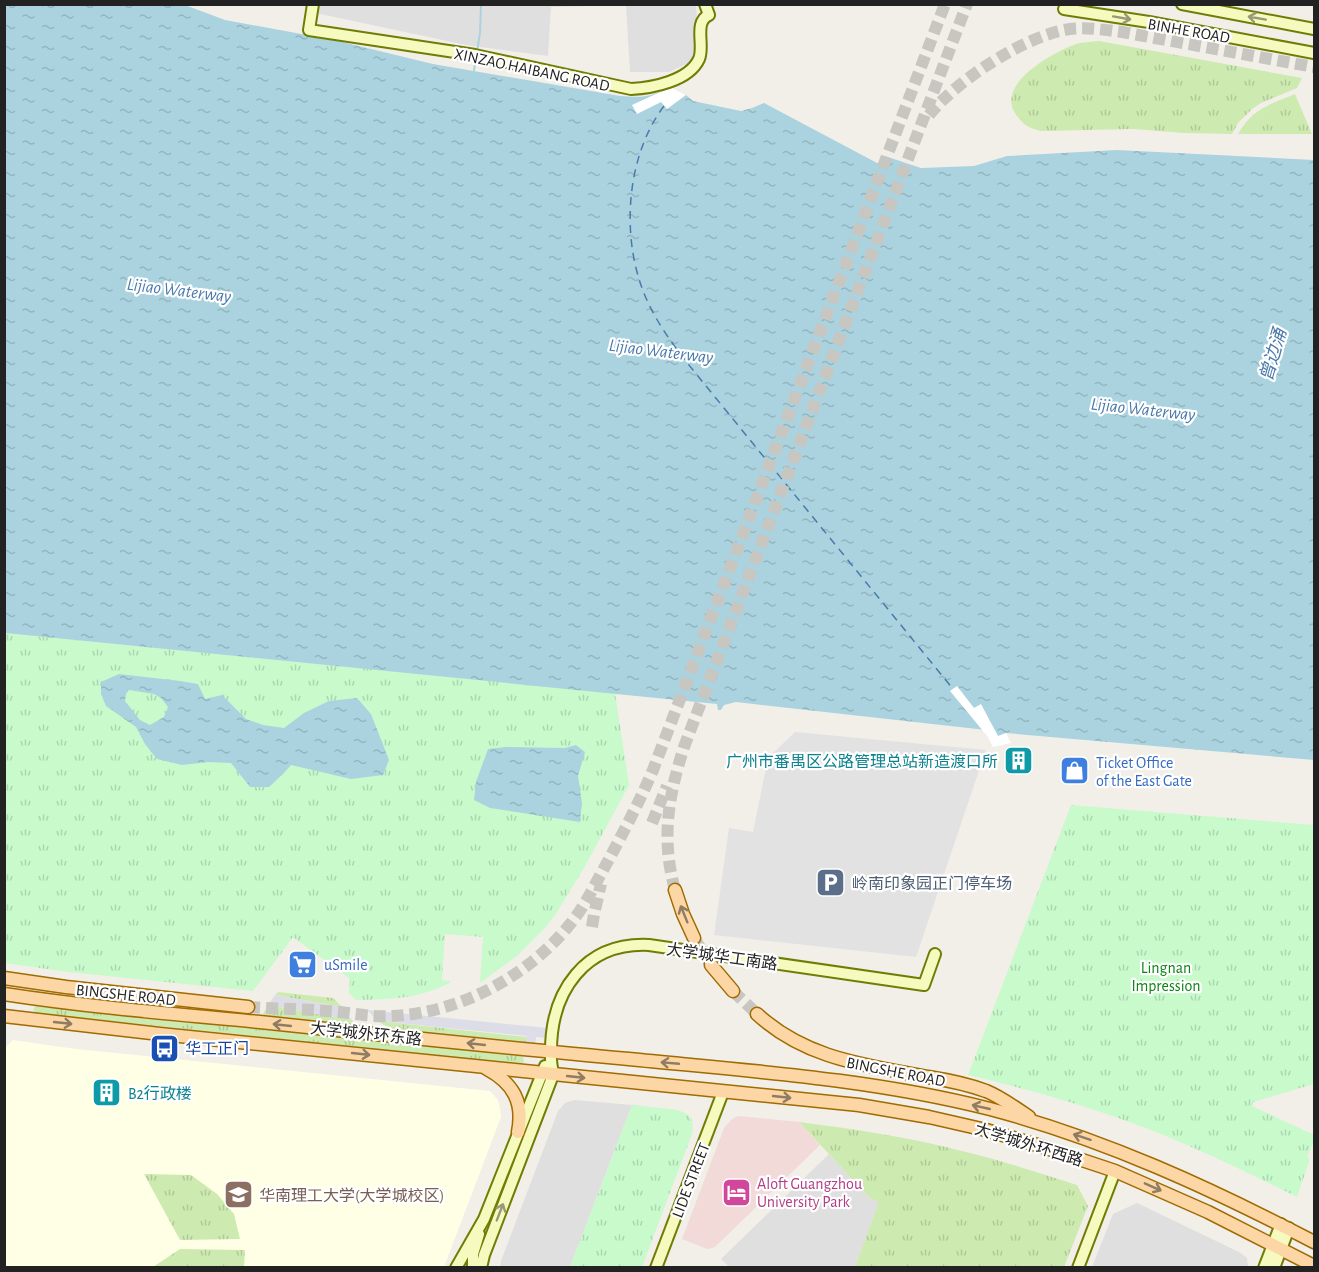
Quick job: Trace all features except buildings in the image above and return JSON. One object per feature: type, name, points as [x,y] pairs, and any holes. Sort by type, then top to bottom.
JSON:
[{"type":"main road","points":[[675,890],[694,938]]},
{"type":"main road","points":[[711,965],[733,990]]},
{"type":"main road","name":"BINGSHE ROAD","points":[[4,978],[96,991],[248,1007]]},
{"type":"main road","name":"大学城外环东路","points":[[4,993],[138,1010],[728,1069]]},
{"type":"main road","points":[[29,1019],[27,1006],[31,998]]},
{"type":"main road","name":"BINGSHE ROAD","points":[[757,1014],[791,1038],[830,1056],[851,1063],[951,1081],[984,1090],[1004,1100],[1038,1123]]},
{"type":"main road","name":"大学城外环东路","points":[[4,1016],[723,1092]]},
{"type":"main road","points":[[480,1066],[496,1074],[514,1093],[521,1114],[518,1132]]},
{"type":"main road","name":"大学城外环西路","points":[[728,1069],[898,1089],[1038,1123],[1097,1142],[1200,1185],[1314,1242]]},
{"type":"main road","name":"大学城外环西路","points":[[723,1092],[859,1105],[929,1117],[1007,1136],[1115,1171],[1147,1184],[1226,1220],[1314,1266]]},
{"type":"main road","points":[[1226,1220],[1233,1221],[1239,1217],[1240,1207],[1235,1201]]},
{"type":"street","name":"XINZAO HAIBANG ROAD","points":[[313,4],[309,30],[475,55],[631,89],[651,88],[680,77],[697,63],[701,53],[701,22],[707,10]]},
{"type":"street","name":"BINHE ROAD","points":[[1182,4],[1314,29]]},
{"type":"street","name":"BINHE ROAD","points":[[1064,9],[1096,9],[1314,52]]},
{"type":"street","name":"大学城华工南路","points":[[481,1268],[547,1074],[555,1016],[561,998],[569,982],[590,961],[620,947],[656,946],[924,985],[935,954]]},
{"type":"street","name":"大学城华工南路","points":[[456,1268],[484,1219],[518,1132],[547,1074]]},
{"type":"street","name":"LIDE STREET","points":[[656,1268],[723,1092]]},
{"type":"street","points":[[1078,1268],[1115,1171]]},
{"type":"street","points":[[473,1268],[473,1254],[484,1219]]},
{"type":"street","points":[[1264,1268],[1285,1226]]},
{"type":"street","points":[[1274,1268],[1277,1246]]},
{"type":"shaded area","points":[[311,4],[696,5],[698,31],[695,60],[669,72],[630,72],[626,5],[551,7],[548,56],[466,45],[311,12]]},
{"type":"shaded area","name":"岭南印象园正门停车场","points":[[795,732],[986,750],[916,957],[714,935],[729,828],[753,832],[768,758]]},
{"type":"shaded area","points":[[275,995],[342,1007],[352,1020],[268,1005]]},
{"type":"shaded area","points":[[367,1010],[548,1028],[546,1038],[536,1037],[535,1044],[526,1043],[527,1036],[378,1021]]},
{"type":"shaded area","name":"华南理工大学(大学城校区)","points":[[13,1040],[76,1049],[490,1091],[498,1100],[501,1117],[444,1267],[5,1267],[4,1049]]},
{"type":"shaded area","points":[[574,1100],[632,1105],[570,1267],[500,1268],[558,1111],[565,1103]]},
{"type":"shaded area","name":"Aloft Guangzhou University Park","points":[[738,1116],[799,1122],[820,1145],[715,1247],[707,1249],[682,1239],[724,1128]]},
{"type":"shaded area","points":[[829,1154],[871,1199],[880,1202],[855,1267],[729,1267],[721,1259]]},
{"type":"shaded area","points":[[1137,1203],[1239,1252],[1247,1258],[1248,1267],[1092,1267],[1113,1214]]},
{"type":"green space","points":[[1099,41],[1302,78],[1297,88],[1252,109],[1238,123],[1232,134],[1133,129],[1041,131],[1023,123],[1015,113],[1011,102],[1013,91],[1020,80],[1042,61],[1066,48],[1079,43]]},
{"type":"green space","points":[[1295,94],[1312,134],[1238,134],[1256,113],[1270,104]]},
{"type":"green space","points":[[4,633],[615,693],[629,785],[557,912],[544,929],[517,956],[480,983],[483,937],[445,934],[442,980],[450,981],[450,983],[415,995],[381,999],[356,1000],[349,993],[350,979],[293,937],[253,991],[68,972],[5,963]]},
{"type":"green space","name":"Lingnan Impression","points":[[1071,805],[1314,825],[1314,1084],[1253,1102],[1252,1106],[1314,1135],[1314,1141],[1307,1157],[1310,1159],[1297,1197],[1202,1151],[1122,1119],[1056,1098],[968,1075]]},
{"type":"green space","points":[[278,992],[333,998],[342,1007],[275,995]]},
{"type":"green space","points":[[268,1005],[352,1020],[355,1024],[265,1016],[263,1014]]},
{"type":"green space","points":[[35,1006],[521,1056],[524,1061],[520,1064],[36,1013],[33,1010]]},
{"type":"green space","points":[[378,1021],[527,1037],[526,1043],[393,1030]]},
{"type":"green space","points":[[632,1105],[680,1111],[689,1116],[693,1126],[642,1267],[570,1267]]},
{"type":"green space","points":[[799,1122],[942,1146],[1077,1185],[1088,1206],[1064,1267],[855,1267],[879,1202],[871,1199]]},
{"type":"green space","points":[[144,1174],[191,1175],[217,1194],[234,1214],[240,1239],[180,1240]]},
{"type":"green space","points":[[180,1249],[245,1250],[244,1267],[153,1267]]},
{"type":"water","points":[[4,5],[185,5],[225,20],[334,40],[433,64],[620,96],[646,96],[671,87],[693,101],[741,111],[764,103],[879,164],[885,156],[921,168],[974,166],[1007,156],[1117,150],[1314,160],[1314,760],[1006,733],[998,737],[995,731],[736,702],[724,705],[721,710],[718,710],[717,704],[5,633]]},
{"type":"water","points":[[119,674],[198,684],[205,699],[222,695],[246,719],[263,725],[284,728],[304,713],[329,701],[357,698],[371,714],[389,760],[383,775],[351,779],[291,765],[269,787],[250,787],[231,763],[208,762],[182,765],[157,759],[145,744],[136,727],[106,706],[101,694],[101,682]],"holes":[[[129,690],[154,694],[161,698],[168,707],[164,717],[150,725],[140,720],[125,701]]]},
{"type":"water","points":[[576,745],[585,752],[578,776],[582,803],[580,822],[490,808],[474,800],[476,782],[488,749],[565,748]]},
{"type":"pier","points":[[671,87],[686,95],[667,109],[661,102],[637,114],[632,105]]},
{"type":"pier","points":[[957,686],[974,708],[981,704],[998,736],[1006,733],[1011,743],[993,747],[988,737],[950,691]]},
{"type":"waterway","points":[[477,52],[481,4]]},
{"type":"waterway","points":[[474,70],[476,58]]},
{"type":"ferry route","points":[[664,106],[652,124],[636,166],[630,212],[634,258],[639,279],[652,311],[684,359],[953,689]]},
{"type":"tunnel","points":[[248,1007],[384,1016],[416,1014],[442,1008],[492,988],[516,974],[557,939],[578,914],[622,834],[653,770],[945,4]]},
{"type":"tunnel","points":[[675,890],[668,853],[668,818],[674,783],[684,747],[967,4]]},
{"type":"tunnel","points":[[929,115],[957,88],[994,61],[1033,40],[1070,29],[1122,32],[1314,67]]},
{"type":"tunnel","points":[[652,823],[667,786]]},
{"type":"tunnel","points":[[592,927],[601,884]]},
{"type":"tunnel","points":[[694,938],[711,965]]},
{"type":"tunnel","points":[[733,991],[757,1014]]},
{"type":"place","name":"广州市番禺区公路管理总站新造渡口所","points":[[1019,761]]},
{"type":"place","name":"Ticket Office of the East Gate","points":[[1075,771]]},
{"type":"place","name":"岭南印象园正门停车场","points":[[831,883]]},
{"type":"place","name":"uSmile","points":[[303,964]]},
{"type":"place","name":"华工正门","points":[[164,1048]]},
{"type":"place","name":"B2行政楼","points":[[107,1093]]},
{"type":"place","name":"Aloft Guangzhou University Park","points":[[736,1192]]},
{"type":"place","name":"华南理工大学(大学城校区)","points":[[238,1195]]},
{"type":"water label","name":"Lijiao Waterway","points":[[179,290]]},
{"type":"water label","name":"Lijiao Waterway","points":[[661,351]]},
{"type":"water label","name":"曾边涌","points":[[1273,355]]},
{"type":"water label","name":"Lijiao Waterway","points":[[1143,409]]}]
